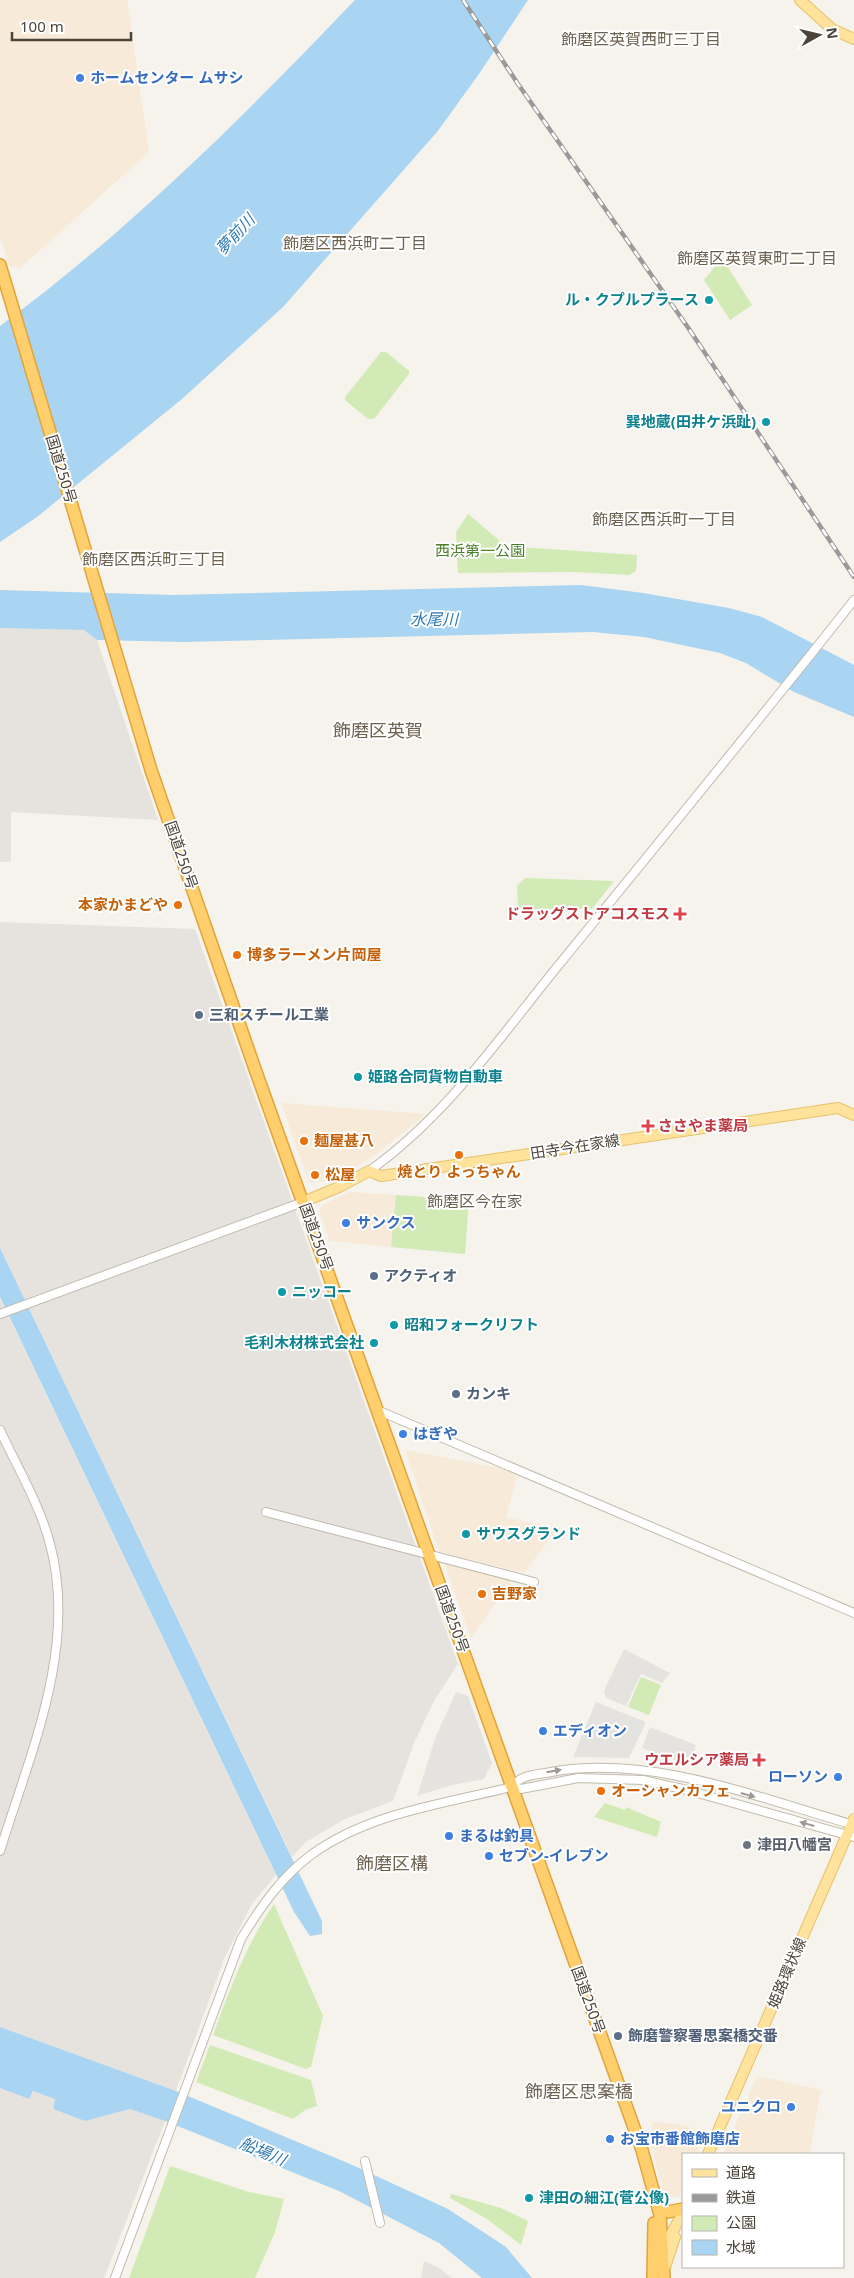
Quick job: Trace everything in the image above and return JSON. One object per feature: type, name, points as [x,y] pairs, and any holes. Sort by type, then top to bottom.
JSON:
[{"type":"highway","name":"国道250号","points":[[0,266],[96,579],[151,770],[511,1787],[642,2150],[660,2215],[663,2249],[661,2270],[653,2278]]},
{"type":"highway","name":"国道250号","points":[[655,2201],[661,2270]]},
{"type":"highway","points":[[655,2201],[668,2212],[682,2212]]},
{"type":"main road","points":[[800,0],[832,29],[854,39]]},
{"type":"main road","name":"田寺今在家線","points":[[369,1170],[381,1176],[838,1108],[854,1115]]},
{"type":"main road","points":[[303,1202],[340,1187],[369,1170]]},
{"type":"main road","name":"姫路環状線","points":[[708,2153],[850,1836],[853,1822]]},
{"type":"main road","points":[[663,2249],[682,2214]]},
{"type":"main road","points":[[661,2270],[682,2215]]},
{"type":"street","points":[[369,1170],[395,1152],[435,1116],[502,1036],[854,600]]},
{"type":"street","points":[[0,1314],[303,1202]]},
{"type":"street","points":[[377,1410],[621,1512],[854,1613]]},
{"type":"street","points":[[0,1430],[44,1525],[52,1554],[60,1607],[54,1667],[0,1850]]},
{"type":"street","points":[[266,1512],[429,1553],[534,1582]]},
{"type":"street","points":[[511,1787],[519,1777],[577,1767],[629,1768],[690,1779],[853,1822]]},
{"type":"street","points":[[115,2278],[241,1939],[260,1908],[284,1880],[310,1856],[342,1836],[387,1818],[511,1787],[521,1789],[578,1778],[643,1780],[687,1790],[850,1836]]},
{"type":"street","points":[[365,2161],[380,2223]]},
{"type":"shaded area","name":"ホームセンター ムサシ","points":[[0,0],[127,0],[149,152],[20,268],[9,266],[0,237]]},
{"type":"shaded area","points":[[0,628],[85,630],[97,640],[158,820],[11,812],[11,862],[0,862]]},
{"type":"shaded area","points":[[0,922],[195,929],[458,1664],[434,1701],[415,1741],[393,1801],[345,1819],[306,1842],[292,1857],[0,1248]]},
{"type":"shaded area","points":[[281,1103],[426,1114],[374,1156],[344,1174],[329,1180],[309,1183]]},
{"type":"shaded area","points":[[349,1192],[396,1195],[391,1247],[330,1241],[319,1211],[323,1205]]},
{"type":"shaded area","points":[[0,1298],[276,1875],[252,1904],[224,1959],[176,2091],[0,2027]]},
{"type":"shaded area","points":[[405,1450],[504,1469],[517,1476],[506,1517],[557,1529],[524,1573],[439,1552]]},
{"type":"shaded area","points":[[443,1560],[513,1579],[471,1638]]},
{"type":"shaded area","points":[[624,1649],[670,1673],[662,1683],[641,1674],[626,1706],[606,1698],[604,1691]]},
{"type":"shaded area","points":[[456,1692],[468,1696],[492,1763],[484,1779],[452,1785],[417,1796],[436,1736]]},
{"type":"shaded area","points":[[596,1702],[646,1722],[629,1758],[573,1757]]},
{"type":"shaded area","points":[[650,1727],[696,1745],[691,1766],[642,1748]]},
{"type":"shaded area","points":[[757,2076],[821,2090],[809,2153],[723,2153]]},
{"type":"shaded area","points":[[0,2088],[29,2099],[33,2091],[55,2099],[53,2109],[85,2121],[130,2109],[165,2121],[104,2278],[0,2278]]},
{"type":"shaded area","points":[[653,2122],[685,2125],[705,2134],[697,2153],[682,2153],[682,2190],[679,2197],[664,2197],[650,2139]]},
{"type":"shaded area","points":[[424,2261],[439,2268],[452,2278],[421,2278]]},
{"type":"green space","points":[[722,258],[752,305],[730,320],[704,280]]},
{"type":"green space","points":[[381,352],[386,352],[409,371],[409,374],[374,419],[368,419],[346,401],[345,397]]},
{"type":"green space","name":"西浜第一公園","points":[[468,514],[506,546],[637,555],[636,571],[629,575],[576,572],[458,573],[456,532]]},
{"type":"green space","points":[[525,878],[614,881],[592,909],[518,909],[517,886]]},
{"type":"green space","points":[[396,1195],[469,1200],[465,1254],[391,1247]]},
{"type":"green space","points":[[641,1677],[661,1685],[649,1715],[628,1707]]},
{"type":"green space","points":[[605,1803],[625,1810],[626,1807],[661,1822],[657,1837],[594,1817]]},
{"type":"green space","points":[[274,1904],[323,2016],[311,2067],[306,2069],[213,2035],[232,1984],[247,1951]]},
{"type":"green space","points":[[210,2045],[311,2080],[317,2106],[305,2110],[293,2119],[196,2082]]},
{"type":"green space","points":[[170,2166],[249,2192],[284,2199],[275,2232],[255,2278],[129,2278]]},
{"type":"green space","points":[[451,2194],[501,2208],[528,2221],[521,2245],[487,2219],[450,2198]]},
{"type":"water","name":"夢前川","points":[[355,0],[528,0],[479,74],[437,132],[283,307],[182,399],[37,517],[0,542],[0,326],[95,251],[185,170]]},
{"type":"water","name":"水尾川","points":[[581,585],[643,593],[729,608],[762,617],[854,665],[854,717],[794,692],[746,663],[720,653],[644,637],[593,632],[184,642],[97,640],[84,630],[0,628],[0,590],[173,595]]},
{"type":"water","points":[[0,1248],[322,1921],[322,1934],[310,1936],[294,1912],[0,1297]]},
{"type":"water","name":"船場川","points":[[0,2027],[176,2091],[350,2164],[448,2209],[506,2247],[532,2278],[482,2278],[439,2243],[339,2191],[165,2121],[130,2109],[85,2121],[53,2109],[55,2099],[33,2091],[29,2099],[0,2088]]},
{"type":"railway","points":[[463,0],[518,84],[689,329],[854,577]]},
{"type":"place","name":"ホームセンター ムサシ","points":[[80,78]]},
{"type":"place","name":"ル・クプルプラース","points":[[709,300]]},
{"type":"place","name":"巽地蔵(田井ケ浜趾)","points":[[766,422]]},
{"type":"place","name":"本家かまどや","points":[[178,905]]},
{"type":"place","name":"ドラッグストアコスモス","points":[[680,914]]},
{"type":"place","name":"博多ラーメン片岡屋","points":[[237,955]]},
{"type":"place","name":"三和スチール工業","points":[[199,1015]]},
{"type":"place","name":"姫路合同貨物自動車","points":[[358,1077]]},
{"type":"place","name":"ささやま薬局","points":[[648,1126]]},
{"type":"place","name":"麺屋甚八","points":[[304,1141]]},
{"type":"place","name":"焼とり よっちゃん","points":[[459,1155]]},
{"type":"place","name":"松屋","points":[[315,1175]]},
{"type":"place","name":"サンクス","points":[[346,1223]]},
{"type":"place","name":"アクティオ","points":[[374,1276]]},
{"type":"place","name":"ニッコー","points":[[282,1292]]},
{"type":"place","name":"昭和フォークリフト","points":[[394,1325]]},
{"type":"place","name":"毛利木材株式会社","points":[[374,1343]]},
{"type":"place","name":"カンキ","points":[[456,1394]]},
{"type":"place","name":"はぎや","points":[[403,1434]]},
{"type":"place","name":"サウスグランド","points":[[466,1534]]},
{"type":"place","name":"吉野家","points":[[482,1594]]},
{"type":"place","name":"エディオン","points":[[543,1731]]},
{"type":"place","name":"ウエルシア薬局","points":[[759,1760]]},
{"type":"place","name":"ローソン","points":[[838,1777]]},
{"type":"place","name":"オーシャンカフェ","points":[[601,1791]]},
{"type":"place","name":"まるは釣具","points":[[449,1836]]},
{"type":"place","name":"津田八幡宮","points":[[747,1845]]},
{"type":"place","name":"セブン-イレブン","points":[[489,1856]]},
{"type":"place","name":"飾磨警察署思案橋交番","points":[[618,2036]]},
{"type":"place","name":"ユニクロ","points":[[791,2107]]},
{"type":"place","name":"お宝市番館飾磨店","points":[[610,2139]]},
{"type":"place","name":"津田の細江(菅公像)","points":[[529,2198]]},
{"type":"district","name":"飾磨区英賀西町三丁目","points":[[641,39]]},
{"type":"district","name":"飾磨区西浜町二丁目","points":[[355,243]]},
{"type":"district","name":"飾磨区英賀東町二丁目","points":[[757,258]]},
{"type":"district","name":"飾磨区西浜町一丁目","points":[[664,519]]},
{"type":"district","name":"飾磨区西浜町三丁目","points":[[154,559]]},
{"type":"district","name":"飾磨区英賀","points":[[378,731]]},
{"type":"district","name":"飾磨区今在家","points":[[475,1201]]},
{"type":"district","name":"飾磨区構","points":[[392,1864]]},
{"type":"district","name":"飾磨区思案橋","points":[[579,2092]]}]
